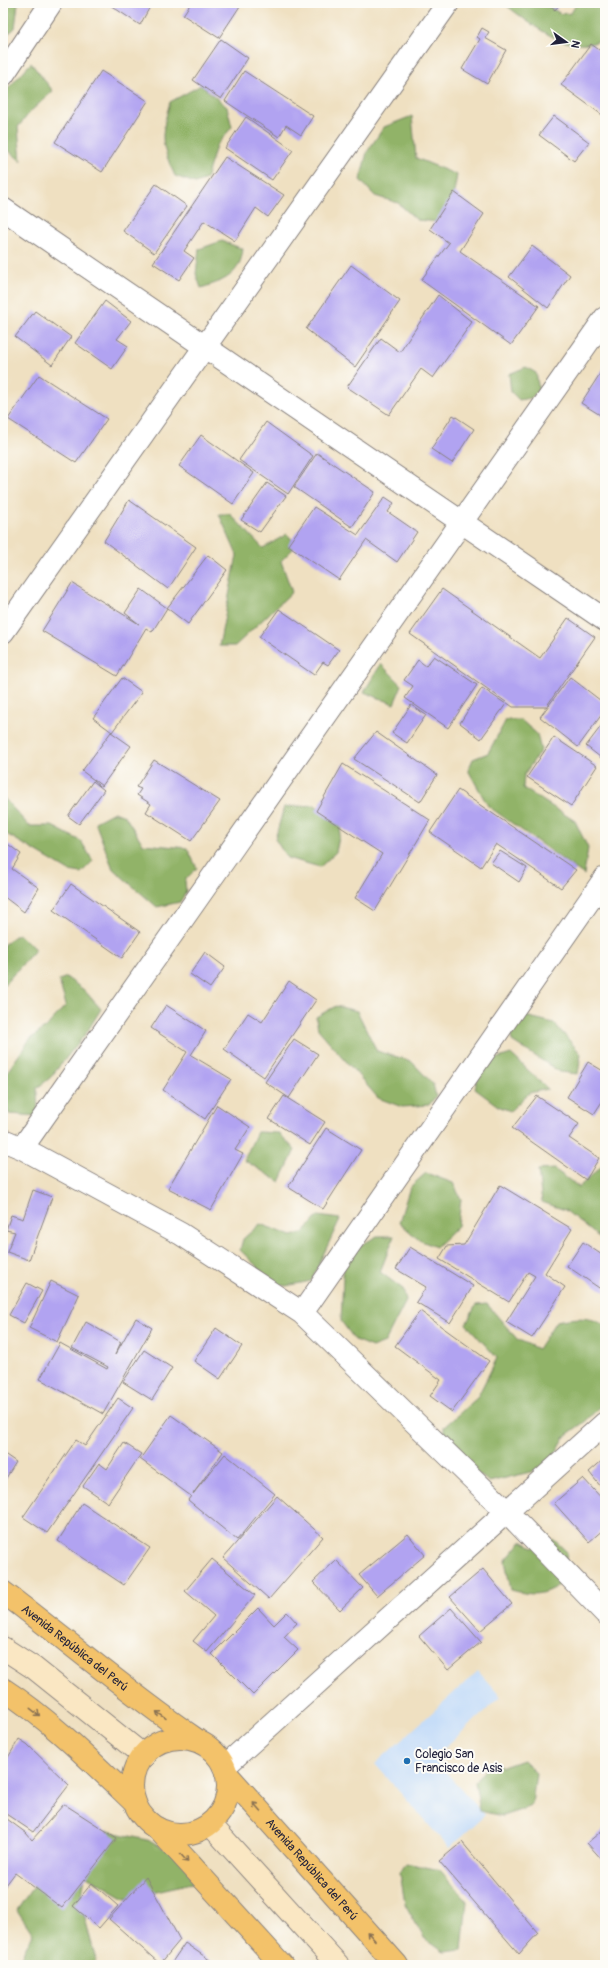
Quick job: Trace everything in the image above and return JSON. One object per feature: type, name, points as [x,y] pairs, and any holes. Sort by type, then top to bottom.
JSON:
[{"type":"highway","name":"Avenida República del Perú","points":[[3,1592],[153,1710],[204,1745]]},
{"type":"highway","points":[[3,1689],[42,1717],[83,1753],[135,1803]]},
{"type":"highway","points":[[158,1829],[171,1834],[185,1834],[210,1824],[220,1813],[226,1800],[228,1787],[225,1770],[216,1755],[204,1745],[191,1740],[176,1738],[162,1742],[150,1749],[144,1756],[134,1774],[132,1788],[135,1803],[140,1813],[148,1822],[158,1829],[282,1965]]},
{"type":"highway","name":"Avenida República del Perú","points":[[225,1770],[397,1965]]},
{"type":"street","points":[[3,75],[52,3]]},
{"type":"street","points":[[3,632],[448,3]]},
{"type":"street","points":[[3,208],[605,620]]},
{"type":"street","points":[[605,318],[462,521],[13,1144],[181,1234],[302,1313],[507,1512],[605,1613]]},
{"type":"street","points":[[302,1313],[605,878]]},
{"type":"street","points":[[225,1770],[605,1423]]},
{"type":"street","points":[[3,1648],[34,1668],[144,1756]]},
{"type":"street","points":[[210,1824],[338,1965]]},
{"type":"shaded area","name":"Colegio San Francisco de Asis","points":[[478,1671],[501,1697],[433,1758],[485,1815],[449,1848],[375,1764]]},
{"type":"green space","points":[[3,3],[18,3],[15,28],[3,38]]},
{"type":"green space","points":[[503,3],[543,3],[561,14],[571,13],[577,3],[594,3],[605,11],[605,38],[592,43],[578,44],[564,41],[551,36],[525,20]]},
{"type":"green space","points":[[31,63],[53,91],[31,111],[18,127],[21,161],[3,146],[3,94]]},
{"type":"green space","points":[[201,85],[227,107],[232,127],[216,146],[206,179],[195,183],[175,176],[166,155],[163,132],[170,102]]},
{"type":"green space","points":[[412,116],[416,158],[457,175],[454,192],[439,222],[417,220],[398,203],[375,196],[360,180],[367,152],[384,127]]},
{"type":"green space","points":[[222,241],[243,249],[238,266],[223,280],[201,288],[196,274],[199,249]]},
{"type":"green space","points":[[526,367],[536,373],[539,390],[531,398],[519,400],[511,392],[509,374]]},
{"type":"green space","points":[[219,514],[230,514],[263,548],[287,534],[297,545],[281,561],[292,592],[235,646],[219,646],[237,555]]},
{"type":"green space","points":[[381,664],[402,685],[394,704],[364,692]]},
{"type":"green space","points":[[506,720],[521,720],[537,734],[541,750],[524,775],[523,788],[575,821],[588,848],[584,875],[488,806],[468,770],[473,759],[488,753]]},
{"type":"green space","points":[[3,797],[29,826],[52,826],[81,841],[93,861],[81,873],[69,871],[3,832]]},
{"type":"green space","points":[[315,805],[341,828],[336,852],[320,867],[287,858],[275,839],[284,807]]},
{"type":"green space","points":[[114,812],[125,816],[143,844],[187,848],[197,868],[185,880],[186,892],[180,902],[157,907],[113,869],[95,822]]},
{"type":"green space","points":[[18,934],[36,949],[3,986],[3,945]]},
{"type":"green space","points":[[66,977],[84,990],[101,1009],[87,1032],[50,1078],[37,1088],[38,1116],[9,1114],[3,1098],[3,1078],[30,1039],[46,1027],[66,1005],[59,981]]},
{"type":"green space","points":[[336,1006],[357,1011],[377,1051],[411,1061],[433,1084],[436,1096],[429,1105],[402,1107],[378,1098],[318,1029],[316,1017]]},
{"type":"green space","points":[[521,1015],[554,1023],[581,1054],[578,1074],[560,1072],[512,1041],[509,1026]]},
{"type":"green space","points":[[511,1054],[548,1089],[529,1093],[510,1111],[498,1106],[475,1089],[480,1064]]},
{"type":"green space","points":[[257,1132],[279,1133],[295,1150],[280,1182],[244,1160]]},
{"type":"green space","points":[[605,1163],[605,1242],[565,1210],[542,1202],[538,1170],[554,1169],[579,1187]]},
{"type":"green space","points":[[426,1173],[453,1183],[461,1199],[458,1226],[436,1247],[419,1240],[399,1222],[410,1187]]},
{"type":"green space","points":[[318,1216],[340,1219],[311,1281],[286,1286],[274,1283],[240,1250],[243,1239],[260,1224],[292,1236],[303,1233]]},
{"type":"green space","points":[[377,1236],[394,1236],[380,1272],[403,1289],[406,1301],[385,1342],[372,1347],[355,1340],[341,1321],[344,1255]]},
{"type":"green space","points":[[487,1304],[517,1339],[538,1349],[556,1321],[582,1318],[594,1320],[605,1326],[605,1401],[586,1421],[566,1435],[547,1468],[489,1482],[444,1448],[444,1427],[477,1398],[497,1358],[466,1324],[476,1305]]},
{"type":"green space","points":[[553,1539],[567,1552],[562,1583],[538,1594],[511,1590],[505,1561],[522,1541],[533,1547]]},
{"type":"green space","points":[[523,1760],[536,1773],[532,1804],[521,1810],[502,1816],[480,1811],[475,1782],[492,1761],[503,1767]]},
{"type":"green space","points":[[108,1831],[151,1841],[181,1858],[196,1854],[206,1866],[192,1883],[125,1898],[85,1875],[81,1903],[96,1960],[94,1965],[17,1965],[33,1934],[17,1910],[37,1881],[90,1840]]},
{"type":"green space","points":[[406,1863],[440,1870],[467,1901],[462,1950],[444,1952],[424,1938],[405,1904],[400,1873]]},
{"type":"building","points":[[107,3],[152,3],[140,25]]},
{"type":"building","points":[[191,3],[242,3],[219,38],[183,15]]},
{"type":"building","points":[[546,3],[561,3],[555,10]]},
{"type":"building","points":[[482,28],[489,32],[485,38],[506,50],[487,84],[462,69],[480,39],[477,37]]},
{"type":"building","points":[[221,39],[248,58],[221,99],[193,80]]},
{"type":"building","points":[[591,44],[605,54],[605,117],[561,85]]},
{"type":"building","points":[[101,71],[148,101],[102,172],[55,142]]},
{"type":"building","points":[[244,71],[313,116],[301,135],[286,125],[279,137],[225,101]]},
{"type":"building","points":[[554,116],[589,142],[574,161],[539,135]]},
{"type":"building","points":[[246,117],[293,150],[272,180],[225,148]]},
{"type":"building","points":[[225,157],[284,195],[268,217],[256,208],[235,241],[204,221],[184,251],[194,258],[179,280],[153,263]]},
{"type":"building","points":[[156,184],[187,206],[154,253],[123,231]]},
{"type":"building","points":[[454,192],[484,214],[460,251],[539,306],[511,345],[421,280],[449,243],[430,229]]},
{"type":"building","points":[[532,246],[570,275],[548,308],[509,277]]},
{"type":"building","points":[[351,265],[400,301],[355,367],[306,329]]},
{"type":"building","points":[[438,295],[472,322],[433,378],[421,369],[389,415],[347,387],[381,338],[400,352]]},
{"type":"building","points":[[105,301],[131,321],[117,339],[128,346],[112,369],[75,343]]},
{"type":"building","points":[[35,311],[71,337],[52,365],[15,337]]},
{"type":"building","points":[[605,366],[605,418],[581,403]]},
{"type":"building","points":[[39,375],[107,419],[76,463],[8,419]]},
{"type":"building","points":[[453,415],[474,429],[452,463],[431,449]]},
{"type":"building","points":[[266,422],[313,456],[288,494],[239,460]]},
{"type":"building","points":[[201,435],[254,473],[233,504],[179,466]]},
{"type":"building","points":[[317,453],[375,492],[352,527],[294,487]]},
{"type":"building","points":[[267,483],[286,496],[260,532],[241,520]]},
{"type":"building","points":[[385,497],[394,503],[388,512],[417,532],[397,562],[366,540],[339,580],[288,545],[314,507],[358,535]]},
{"type":"building","points":[[129,500],[196,547],[168,589],[104,541]]},
{"type":"building","points":[[208,555],[227,570],[188,624],[167,608]]},
{"type":"building","points":[[72,583],[139,624],[125,613],[141,589],[167,608],[152,632],[146,628],[117,676],[42,631]]},
{"type":"building","points":[[442,589],[540,658],[568,618],[595,637],[546,707],[513,707],[410,634]]},
{"type":"building","points":[[279,609],[339,650],[328,665],[323,662],[314,675],[259,637]]},
{"type":"building","points":[[434,656],[477,685],[448,728],[405,698],[413,686],[404,680],[418,660],[426,666]]},
{"type":"building","points":[[570,677],[605,704],[605,710],[578,747],[540,717]]},
{"type":"building","points":[[122,678],[142,692],[112,732],[93,718]]},
{"type":"building","points":[[482,688],[506,704],[481,739],[460,723]]},
{"type":"building","points":[[411,705],[426,715],[407,743],[392,733]]},
{"type":"building","points":[[605,721],[605,761],[586,746]]},
{"type":"building","points":[[111,732],[131,746],[102,786],[82,771]]},
{"type":"building","points":[[376,732],[437,775],[420,802],[354,759]]},
{"type":"building","points":[[554,737],[597,766],[571,806],[527,777]]},
{"type":"building","points":[[154,760],[220,801],[191,841],[146,812],[151,804],[137,795],[141,789],[136,787]]},
{"type":"building","points":[[343,764],[430,820],[375,911],[355,898],[382,854],[316,811]]},
{"type":"building","points":[[93,781],[104,790],[79,824],[68,816]]},
{"type":"building","points":[[458,790],[576,870],[561,888],[496,844],[481,867],[430,832]]},
{"type":"building","points":[[5,842],[21,854],[12,869],[39,888],[24,912],[3,896],[3,844]]},
{"type":"building","points":[[500,851],[527,868],[519,882],[491,863]]},
{"type":"building","points":[[71,884],[140,932],[122,958],[53,910]]},
{"type":"building","points":[[205,952],[225,967],[210,988],[190,974]]},
{"type":"building","points":[[289,981],[316,1000],[264,1077],[224,1049],[248,1013],[262,1022]]},
{"type":"building","points":[[166,1005],[206,1031],[191,1055],[231,1079],[205,1119],[163,1090],[187,1052],[151,1028]]},
{"type":"building","points":[[294,1039],[318,1054],[289,1098],[265,1082]]},
{"type":"building","points":[[588,1062],[605,1072],[605,1097],[594,1114],[567,1097]]},
{"type":"building","points":[[284,1096],[325,1122],[310,1145],[269,1119]]},
{"type":"building","points":[[537,1096],[579,1124],[569,1138],[599,1158],[586,1180],[512,1128]]},
{"type":"building","points":[[217,1105],[250,1127],[235,1150],[243,1154],[211,1210],[168,1188]]},
{"type":"building","points":[[326,1128],[361,1150],[323,1209],[288,1187]]},
{"type":"building","points":[[500,1185],[572,1229],[545,1273],[565,1287],[532,1338],[506,1322],[535,1276],[528,1272],[509,1302],[439,1259],[447,1246],[464,1245]]},
{"type":"building","points":[[33,1190],[52,1197],[29,1260],[7,1252],[15,1232],[6,1230],[11,1215],[23,1219]]},
{"type":"building","points":[[583,1242],[605,1257],[605,1292],[567,1266]]},
{"type":"building","points":[[410,1247],[473,1286],[450,1323],[416,1302],[426,1287],[396,1269]]},
{"type":"building","points":[[51,1281],[79,1295],[57,1342],[29,1328]]},
{"type":"building","points":[[27,1283],[42,1291],[24,1323],[9,1315]]},
{"type":"building","points":[[420,1311],[489,1361],[452,1412],[430,1396],[441,1380],[395,1346]]},
{"type":"building","points":[[136,1318],[152,1328],[103,1414],[40,1379],[60,1343],[107,1369],[108,1367],[72,1348],[86,1322],[121,1342],[115,1355]]},
{"type":"building","points":[[216,1328],[242,1346],[220,1379],[194,1361]]},
{"type":"building","points":[[144,1350],[172,1368],[152,1400],[123,1382]]},
{"type":"building","points":[[118,1398],[133,1408],[47,1533],[23,1517],[76,1440],[85,1446]]},
{"type":"building","points":[[171,1415],[223,1452],[193,1494],[225,1454],[275,1494],[237,1540],[188,1500],[191,1496],[140,1459]]},
{"type":"building","points":[[124,1443],[141,1454],[108,1503],[83,1486],[99,1463],[107,1469]]},
{"type":"building","points":[[3,1453],[16,1462],[3,1483]]},
{"type":"building","points":[[605,1458],[605,1492],[589,1472]]},
{"type":"building","points":[[583,1478],[605,1502],[605,1528],[589,1542],[554,1503]]},
{"type":"building","points":[[277,1496],[323,1537],[269,1599],[223,1558]]},
{"type":"building","points":[[82,1503],[150,1548],[124,1585],[58,1541]]},
{"type":"building","points":[[408,1534],[425,1555],[377,1596],[359,1575]]},
{"type":"building","points":[[212,1559],[255,1595],[207,1652],[193,1641],[214,1616],[185,1591]]},
{"type":"building","points":[[336,1560],[363,1588],[340,1610],[313,1582]]},
{"type":"building","points":[[483,1569],[512,1604],[480,1631],[450,1597]]},
{"type":"building","points":[[258,1608],[274,1625],[287,1612],[297,1623],[284,1637],[298,1650],[253,1695],[212,1654]]},
{"type":"building","points":[[451,1608],[481,1642],[448,1670],[419,1636]]},
{"type":"building","points":[[19,1739],[27,1744],[69,1785],[33,1832],[3,1812],[3,1766]]},
{"type":"building","points":[[64,1804],[117,1838],[62,1908],[15,1873],[3,1889],[3,1816],[26,1833],[32,1840]]},
{"type":"building","points":[[605,1828],[605,1863],[587,1843]]},
{"type":"building","points":[[462,1842],[538,1933],[519,1954],[439,1861]]},
{"type":"building","points":[[146,1877],[180,1940],[160,1964],[109,1919]]},
{"type":"building","points":[[92,1883],[118,1906],[99,1928],[73,1906]]},
{"type":"building","points":[[185,1943],[217,1965],[170,1965]]},
{"type":"place","name":"Colegio San Francisco de Asis","points":[[407,1761]]}]
